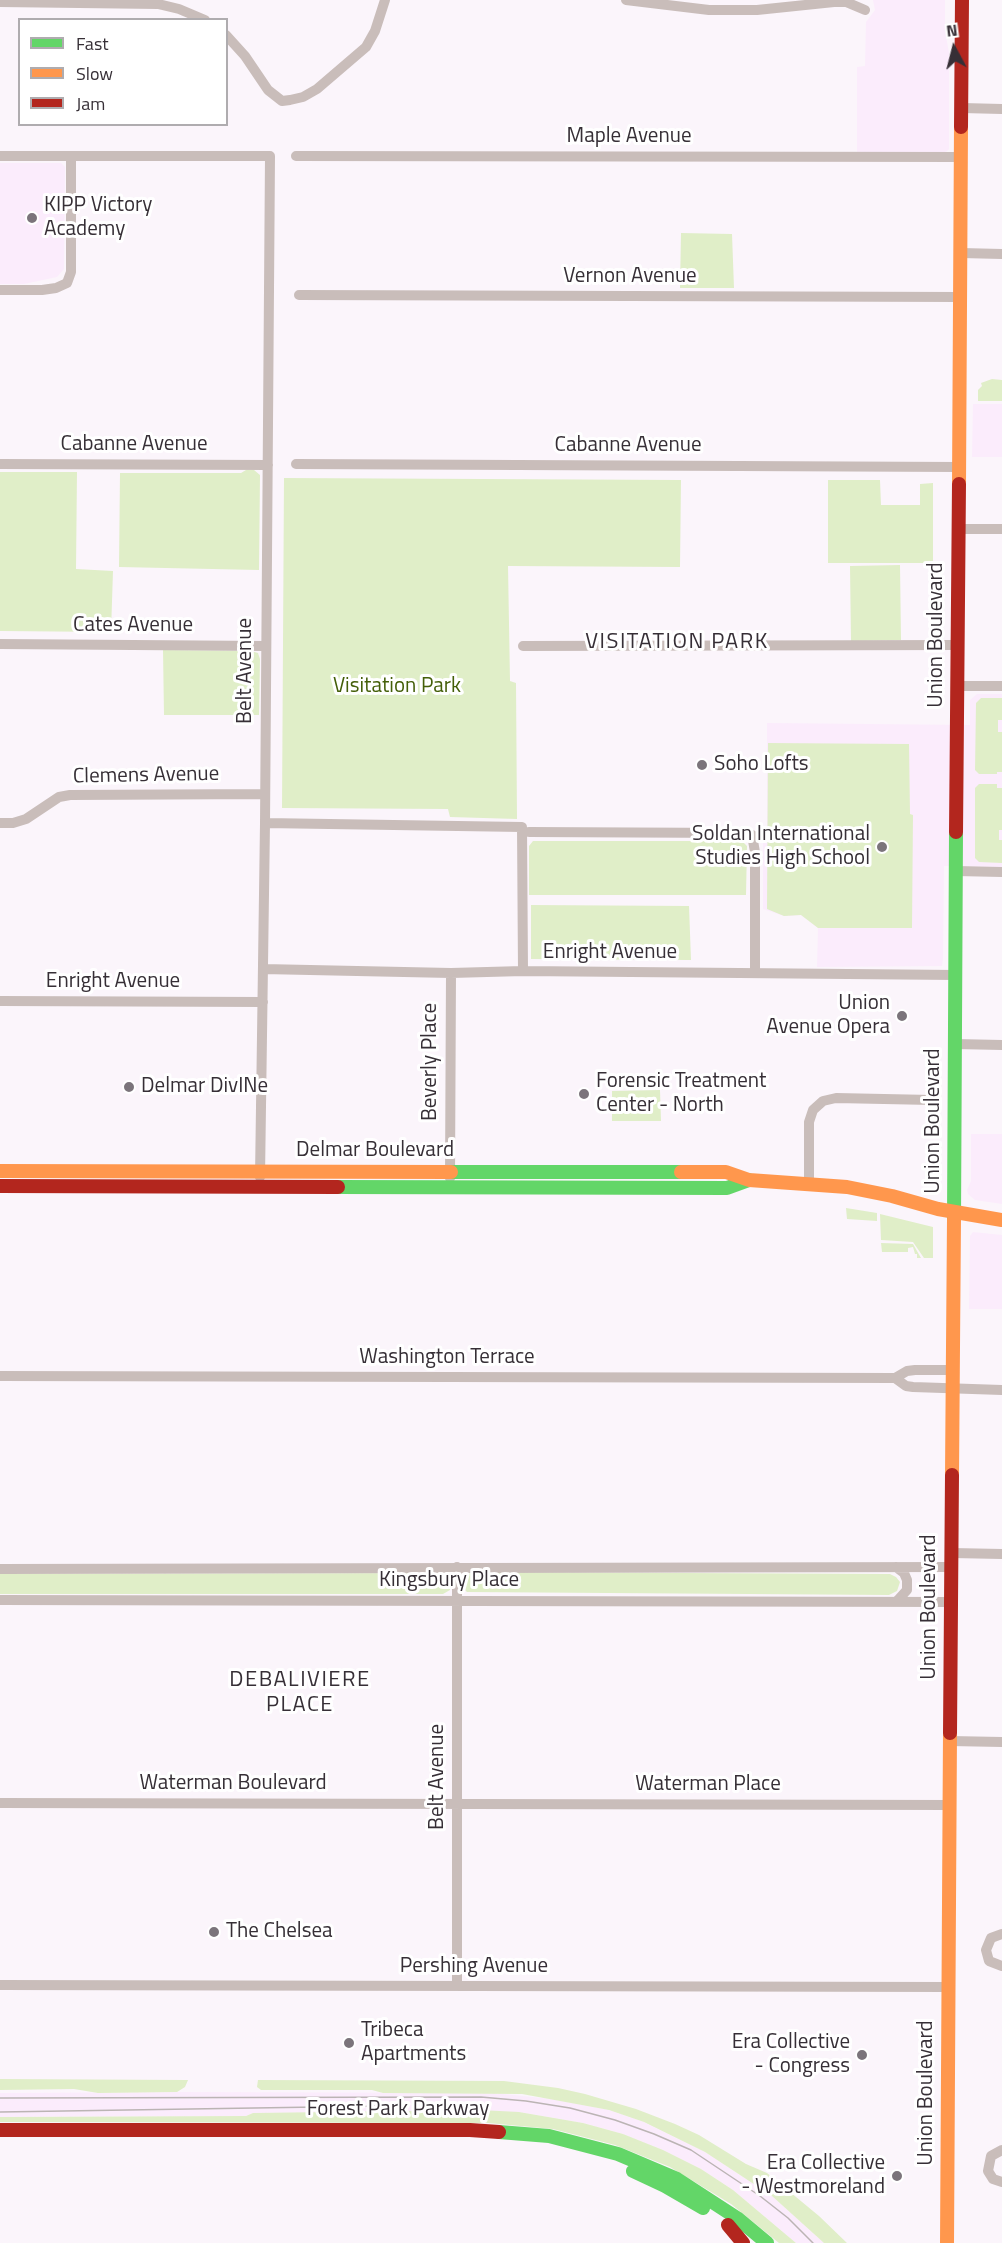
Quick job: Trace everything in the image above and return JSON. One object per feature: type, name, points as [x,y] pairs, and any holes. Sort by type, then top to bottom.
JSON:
[{"type":"main road","name":"Union Boulevard","points":[[947,2243],[962,0]]},
{"type":"main road","name":"Delmar Boulevard","points":[[0,1171],[726,1172],[749,1180],[809,1183],[871,1192],[954,1212],[1002,1220]]},
{"type":"main road","name":"Delmar Boulevard","points":[[0,1186],[727,1188],[749,1180]]},
{"type":"main road","name":"Forest Park Parkway","points":[[0,2130],[470,2130],[549,2136],[618,2154],[677,2179],[737,2218],[767,2243]]},
{"type":"main road","name":"Forest Park Parkway","points":[[0,2141],[521,2143],[578,2153],[637,2173],[690,2199],[751,2243]]},
{"type":"main road","points":[[728,2225],[743,2243]]},
{"type":"street","points":[[228,38],[274,95],[282,100],[303,97],[317,89],[366,47],[375,31],[385,0]]},
{"type":"street","points":[[626,0],[709,10],[757,10],[846,2],[865,10]]},
{"type":"street","points":[[0,2],[158,4],[179,9],[200,18]]},
{"type":"street","points":[[962,108],[1002,109]]},
{"type":"street","points":[[0,156],[71,156],[71,272],[66,283],[56,288],[42,290],[0,290]]},
{"type":"street","name":"Belt Avenue","points":[[71,156],[270,156],[260,1186]]},
{"type":"street","name":"Maple Avenue","points":[[296,156],[961,157]]},
{"type":"street","points":[[961,253],[1002,254]]},
{"type":"street","name":"Vernon Avenue","points":[[299,295],[960,297]]},
{"type":"street","name":"Cabanne Avenue","points":[[0,464],[268,465]]},
{"type":"street","name":"Cabanne Avenue","points":[[296,464],[959,467]]},
{"type":"street","points":[[958,529],[1002,529]]},
{"type":"street","name":"Cates Avenue","points":[[0,644],[265,646]]},
{"type":"street","points":[[523,646],[958,645]]},
{"type":"street","points":[[958,686],[1002,686]]},
{"type":"street","name":"Clemens Avenue","points":[[0,823],[13,824],[26,819],[59,798],[70,795],[265,794]]},
{"type":"street","points":[[265,823],[525,829],[541,832],[740,833],[752,835],[755,852],[755,974]]},
{"type":"street","points":[[523,971],[525,829]]},
{"type":"street","points":[[956,871],[1002,872]]},
{"type":"street","name":"Enright Avenue","points":[[263,969],[451,973],[523,971],[956,975]]},
{"type":"street","name":"Beverly Place","points":[[450,1187],[451,973]]},
{"type":"street","name":"Enright Avenue","points":[[0,1001],[263,1002]]},
{"type":"street","points":[[955,1044],[1002,1045]]},
{"type":"street","points":[[809,1183],[809,1122],[813,1110],[823,1101],[836,1098],[932,1100]]},
{"type":"street","points":[[953,1370],[907,1371],[895,1378],[906,1386],[913,1387],[1002,1390]]},
{"type":"street","name":"Washington Terrace","points":[[0,1376],[895,1378]]},
{"type":"street","name":"Kingsbury Place","points":[[0,1569],[896,1567],[1002,1554]]},
{"type":"street","name":"Belt Avenue","points":[[457,1567],[462,1804],[457,1986]]},
{"type":"street","points":[[896,1567],[907,1580],[907,1590],[897,1601]]},
{"type":"street","name":"Kingsbury Place","points":[[0,1600],[951,1602]]},
{"type":"street","points":[[950,1741],[1002,1742]]},
{"type":"street","name":"Waterman Boulevard","points":[[0,1803],[462,1804]]},
{"type":"street","name":"Waterman Place","points":[[462,1804],[950,1805]]},
{"type":"street","points":[[1002,1934],[991,1938],[986,1950],[989,1961],[1002,1966]]},
{"type":"street","name":"Pershing Avenue","points":[[0,1985],[949,1987]]},
{"type":"street","points":[[1002,2151],[991,2156],[988,2165],[993,2179],[1002,2182]]},
{"type":"shaded area","points":[[873,0],[945,0],[945,31],[949,53],[949,149],[945,153],[857,152],[857,67],[865,66],[866,22],[875,10]]},
{"type":"shaded area","name":"KIPP Victory Academy","points":[[0,163],[61,163],[65,167],[64,269],[57,277],[24,284],[0,284]]},
{"type":"shaded area","points":[[973,404],[1002,404],[1002,457],[972,457]]},
{"type":"shaded area","name":"Soldan International Studies High School","points":[[977,694],[1002,694],[1002,867],[944,866],[942,966],[817,967],[818,928],[801,915],[784,916],[763,909],[763,828],[767,828],[767,723],[970,725],[970,700]]},
{"type":"shaded area","points":[[971,1134],[1002,1134],[1002,1204],[975,1200],[968,1194],[967,1190],[971,1181]]},
{"type":"shaded area","points":[[973,1232],[1002,1235],[1002,1309],[969,1309],[970,1236]]},
{"type":"shaded area","points":[[0,2093],[493,2093],[552,2099],[609,2110],[644,2122],[705,2152],[772,2196],[824,2243],[796,2243],[733,2190],[701,2169],[663,2150],[623,2134],[583,2123],[519,2112],[0,2117]]},
{"type":"green space","points":[[681,233],[732,234],[734,288],[680,288]]},
{"type":"green space","points":[[992,379],[1002,380],[1002,401],[978,401],[978,390],[982,386],[981,383]]},
{"type":"green space","points":[[254,470],[260,475],[259,570],[119,567],[120,473],[241,473]]},
{"type":"green space","points":[[0,472],[77,472],[76,569],[113,571],[111,632],[0,631]]},
{"type":"green space","name":"Visitation Park","points":[[284,478],[681,480],[680,567],[508,566],[510,681],[516,683],[517,819],[450,817],[448,809],[282,808]]},
{"type":"green space","points":[[828,480],[880,480],[881,505],[920,505],[920,484],[933,483],[933,563],[828,563]]},
{"type":"green space","points":[[900,565],[901,640],[851,641],[850,566]]},
{"type":"green space","points":[[163,650],[258,653],[260,659],[259,715],[164,715]]},
{"type":"green space","points":[[981,698],[1002,698],[1002,720],[998,720],[998,732],[1002,732],[1002,772],[997,772],[997,774],[979,774],[975,770],[976,703]]},
{"type":"green space","points":[[768,743],[909,744],[910,814],[913,815],[912,928],[818,928],[801,915],[784,916],[767,909]]},
{"type":"green space","points":[[979,784],[997,784],[997,788],[1002,788],[1002,830],[999,830],[999,840],[1002,840],[1002,863],[979,862],[975,858],[975,788]]},
{"type":"green space","points":[[533,841],[742,841],[747,846],[746,895],[529,895],[529,846]]},
{"type":"green space","points":[[531,905],[689,906],[691,960],[531,959]]},
{"type":"green space","points":[[660,1090],[661,1121],[612,1121],[612,1091]]},
{"type":"green space","points":[[846,1208],[877,1213],[877,1221],[847,1219]]},
{"type":"green space","points":[[880,1214],[933,1227],[933,1258],[924,1258],[913,1242],[881,1240]]},
{"type":"green space","points":[[881,1243],[913,1244],[921,1258],[917,1258],[913,1247],[908,1248],[908,1252],[882,1252]]},
{"type":"green space","points":[[475,1572],[890,1574],[900,1582],[897,1591],[889,1595],[467,1592],[464,1589],[464,1575]]},
{"type":"green space","points":[[443,1573],[448,1575],[450,1590],[443,1594],[0,1594],[0,1574]]},
{"type":"green space","points":[[0,2079],[188,2080],[185,2087],[177,2092],[98,2093],[74,2089],[0,2090]]},
{"type":"green space","points":[[258,2080],[504,2081],[585,2094],[636,2109],[675,2124],[699,2135],[746,2164],[767,2173],[819,2216],[847,2243],[824,2243],[772,2196],[705,2152],[644,2122],[609,2110],[522,2094],[261,2090],[257,2087]]},
{"type":"green space","points":[[480,2110],[519,2112],[583,2123],[623,2134],[663,2150],[701,2169],[733,2190],[796,2243],[779,2243],[731,2204],[670,2167],[615,2145],[553,2129],[488,2123],[0,2122],[0,2117],[246,2116],[253,2113]]},
{"type":"tram line","points":[[0,2098],[481,2097],[570,2108],[615,2120],[691,2150],[760,2196],[788,2218],[813,2243]]},
{"type":"tram line","points":[[0,2112],[381,2106]]},
{"type":"traffic: fast","points":[[954,1219],[956,832]]},
{"type":"traffic: fast","points":[[451,1172],[681,1172]]},
{"type":"traffic: fast","points":[[338,1187],[727,1188],[749,1180]]},
{"type":"traffic: fast","points":[[499,2132],[549,2136],[618,2154],[677,2179],[737,2218],[767,2243]]},
{"type":"traffic: fast","points":[[633,2171],[703,2208]]},
{"type":"traffic: slow","points":[[959,484],[961,127]]},
{"type":"traffic: slow","points":[[0,1171],[451,1172]]},
{"type":"traffic: slow","points":[[681,1172],[726,1172],[749,1180],[847,1187],[892,1196],[938,1209],[1002,1220]]},
{"type":"traffic: slow","points":[[952,1475],[954,1219]]},
{"type":"traffic: slow","points":[[947,2243],[950,1733]]},
{"type":"traffic: jam","points":[[961,127],[962,0]]},
{"type":"traffic: jam","points":[[956,832],[959,484]]},
{"type":"traffic: jam","points":[[0,1186],[338,1187]]},
{"type":"traffic: jam","points":[[950,1733],[952,1475]]},
{"type":"traffic: jam","points":[[0,2130],[470,2130],[499,2132]]},
{"type":"traffic: jam","points":[[728,2225],[743,2243]]},
{"type":"place","name":"KIPP Victory Academy","points":[[32,218]]},
{"type":"place","name":"Soho Lofts","points":[[702,765]]},
{"type":"place","name":"Soldan International Studies High School","points":[[882,847]]},
{"type":"place","name":"Union Avenue Opera","points":[[902,1016]]},
{"type":"place","name":"Delmar DivINe","points":[[129,1087]]},
{"type":"place","name":"Forensic Treatment Center - North","points":[[584,1094]]},
{"type":"place","name":"The Chelsea","points":[[214,1932]]},
{"type":"place","name":"Tribeca Apartments","points":[[349,2043]]},
{"type":"place","name":"Era Collective - Congress","points":[[862,2055]]},
{"type":"place","name":"Era Collective - Westmoreland","points":[[897,2176]]},
{"type":"district","name":"VISITATION PARK","points":[[677,643]]},
{"type":"district","name":"DEBALIVIERE PLACE","points":[[300,1694]]}]
